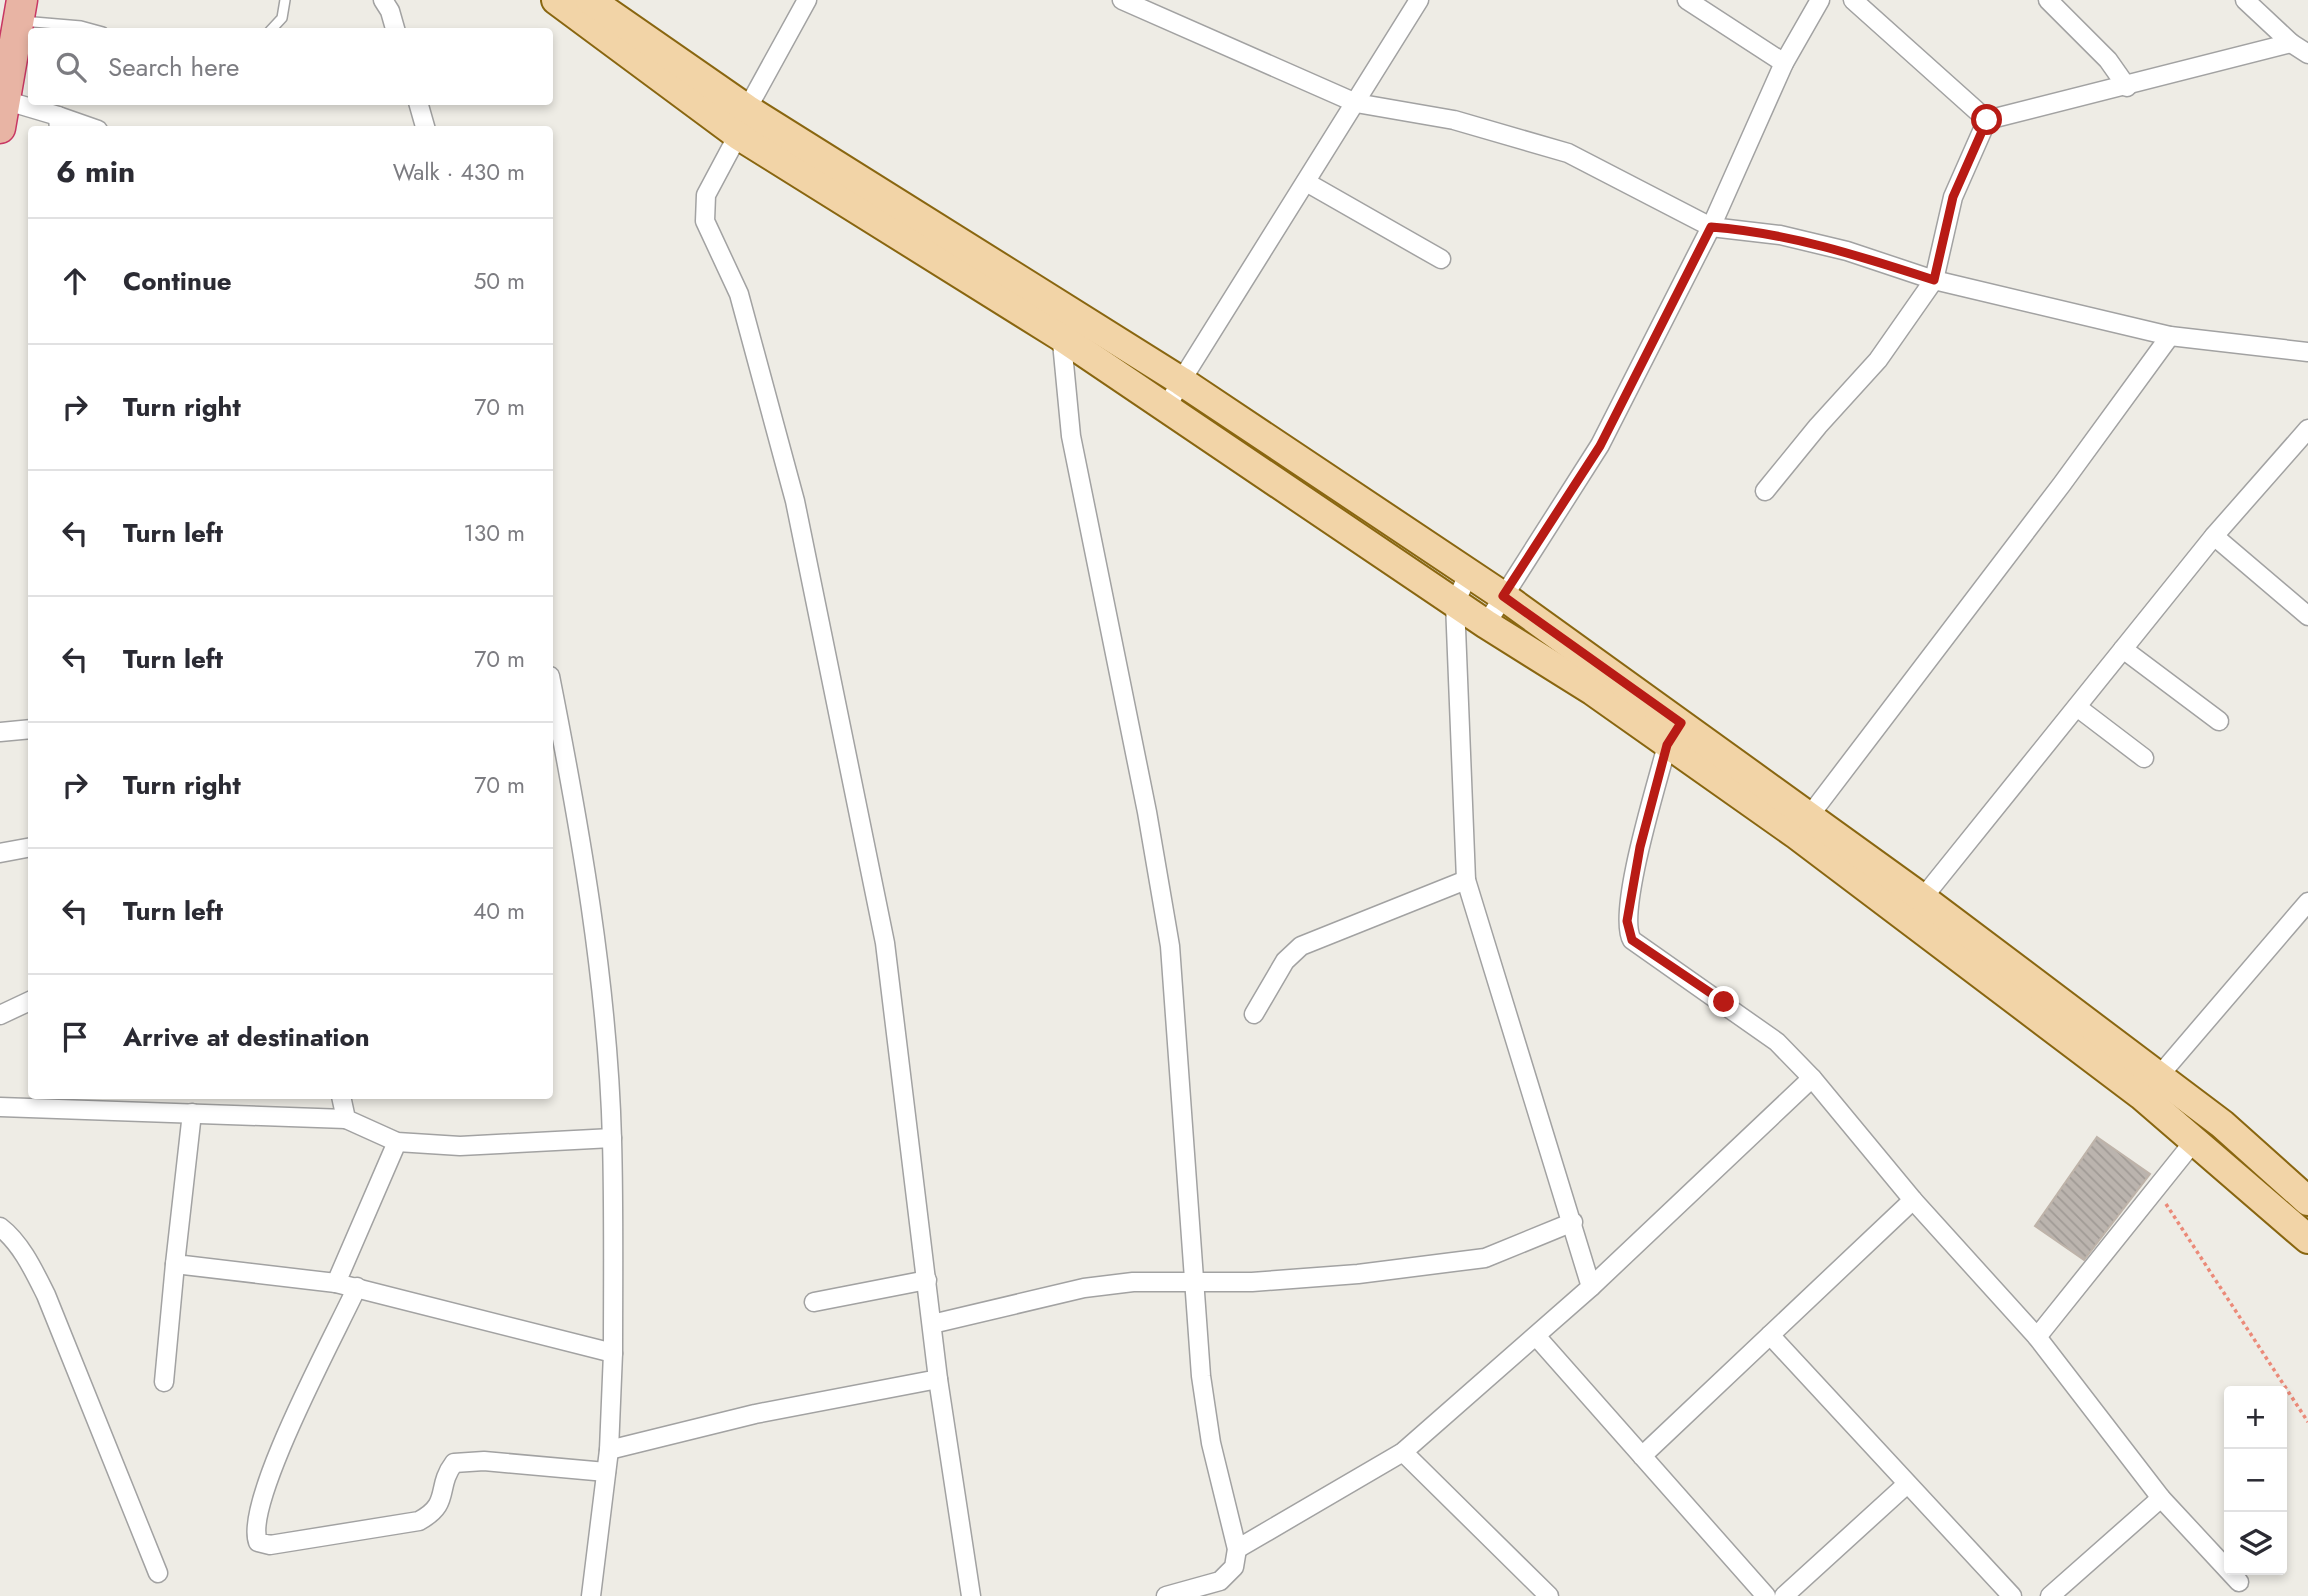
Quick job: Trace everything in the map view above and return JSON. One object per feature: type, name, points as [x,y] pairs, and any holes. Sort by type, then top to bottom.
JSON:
[{"type":"highway","points":[[2,114],[20,11]]},
{"type":"main road","points":[[556,0],[743,122],[1486,624],[1603,682]]},
{"type":"main road","points":[[590,0],[743,122],[1062,306],[1181,381],[1503,596],[1603,682],[1803,825],[2150,1087],[2222,1124],[2308,1201]]},
{"type":"main road","points":[[2150,1087],[2195,1140],[2308,1239]]},
{"type":"street","points":[[383,0],[390,11],[395,28]]},
{"type":"street","points":[[807,0],[706,195],[705,221],[739,294],[795,501],[885,943],[938,1379],[971,1596]]},
{"type":"street","points":[[1122,0],[1356,103],[1454,120],[1567,153],[1711,227],[1780,235],[1847,251],[1934,280],[2170,336],[2308,352]]},
{"type":"street","points":[[1167,407],[1419,0]]},
{"type":"street","points":[[1686,0],[1784,63]]},
{"type":"street","points":[[1486,624],[1600,446],[1711,227],[1784,63],[1819,0]]},
{"type":"street","points":[[1853,0],[1987,120]]},
{"type":"street","points":[[2049,0],[2108,60],[2127,87]]},
{"type":"street","points":[[2245,0],[2291,43],[2308,54]]},
{"type":"street","points":[[1987,120],[2127,87],[2291,43]]},
{"type":"street","points":[[419,105],[425,126]]},
{"type":"street","points":[[2,114],[58,123]]},
{"type":"street","points":[[1765,491],[1818,426],[1878,360],[1934,280],[1953,197],[1987,120]]},
{"type":"street","points":[[1306,182],[1441,259]]},
{"type":"street","points":[[1062,306],[1060,335],[1071,436],[1144,799],[1170,946],[1202,1376],[1211,1443],[1237,1549],[1234,1567],[1220,1581],[1166,1596]]},
{"type":"street","points":[[1803,825],[2062,484],[2170,336]]},
{"type":"street","points":[[1915,908],[2214,536],[2307,434]]},
{"type":"street","points":[[2214,536],[2308,616]]},
{"type":"street","points":[[1468,575],[1455,603],[1466,880],[1591,1287]]},
{"type":"street","points":[[2123,649],[2219,722]]},
{"type":"street","points":[[553,694],[590,911],[605,1032],[612,1138],[613,1353],[609,1450],[591,1596]]},
{"type":"street","points":[[2077,707],[2144,758]]},
{"type":"street","points":[[0,732],[28,729]]},
{"type":"street","points":[[1674,734],[1640,847],[1627,921],[1632,940],[1777,1042],[1812,1078],[1913,1200],[2037,1336],[2161,1498],[2239,1582]]},
{"type":"street","points":[[0,853],[28,848]]},
{"type":"street","points":[[1254,1014],[1285,961],[1301,946],[1466,880]]},
{"type":"street","points":[[2150,1087],[2308,902]]},
{"type":"street","points":[[0,1014],[28,1002]]},
{"type":"street","points":[[1237,1549],[1403,1452],[1591,1287],[1812,1078]]},
{"type":"street","points":[[342,1099],[346,1119]]},
{"type":"street","points":[[0,1107],[346,1119],[397,1142],[460,1146],[612,1138]]},
{"type":"street","points":[[164,1382],[192,1114]]},
{"type":"street","points":[[2037,1336],[2195,1140]]},
{"type":"street","points":[[337,1283],[397,1142]]},
{"type":"street","points":[[1642,1456],[1913,1200]]},
{"type":"street","points":[[932,1324],[1084,1289],[1133,1282],[1252,1282],[1358,1274],[1485,1258],[1573,1222]]},
{"type":"street","points":[[0,1227],[32,1266],[46,1295],[158,1573]]},
{"type":"street","points":[[175,1264],[357,1287],[613,1353]]},
{"type":"street","points":[[814,1302],[928,1280]]},
{"type":"street","points":[[357,1287],[274,1464],[257,1528],[258,1542],[270,1545],[419,1521],[435,1513],[447,1472],[454,1464],[484,1461],[606,1472]]},
{"type":"street","points":[[1770,1335],[2012,1596]]},
{"type":"street","points":[[1536,1336],[1766,1596]]},
{"type":"street","points":[[609,1450],[755,1414],[938,1379]]},
{"type":"street","points":[[1403,1452],[1549,1596]]},
{"type":"street","points":[[1784,1596],[1907,1485]]},
{"type":"street","points":[[2050,1596],[2161,1498]]},
{"type":"lane","points":[[273,28],[282,18],[285,0]]},
{"type":"lane","points":[[20,11],[88,28]]},
{"type":"path","points":[[2156,1188],[2308,1422]]},
{"type":"building","points":[[2097,1137],[2150,1174],[2084,1260],[2035,1226]]},
{"type":"route","points":[[1724,1002],[1632,940],[1628,933],[1627,921],[1640,847],[1667,745],[1681,723],[1503,596],[1600,446],[1711,227],[1780,235],[1847,251],[1934,280],[1953,197],[1987,120]]}]
